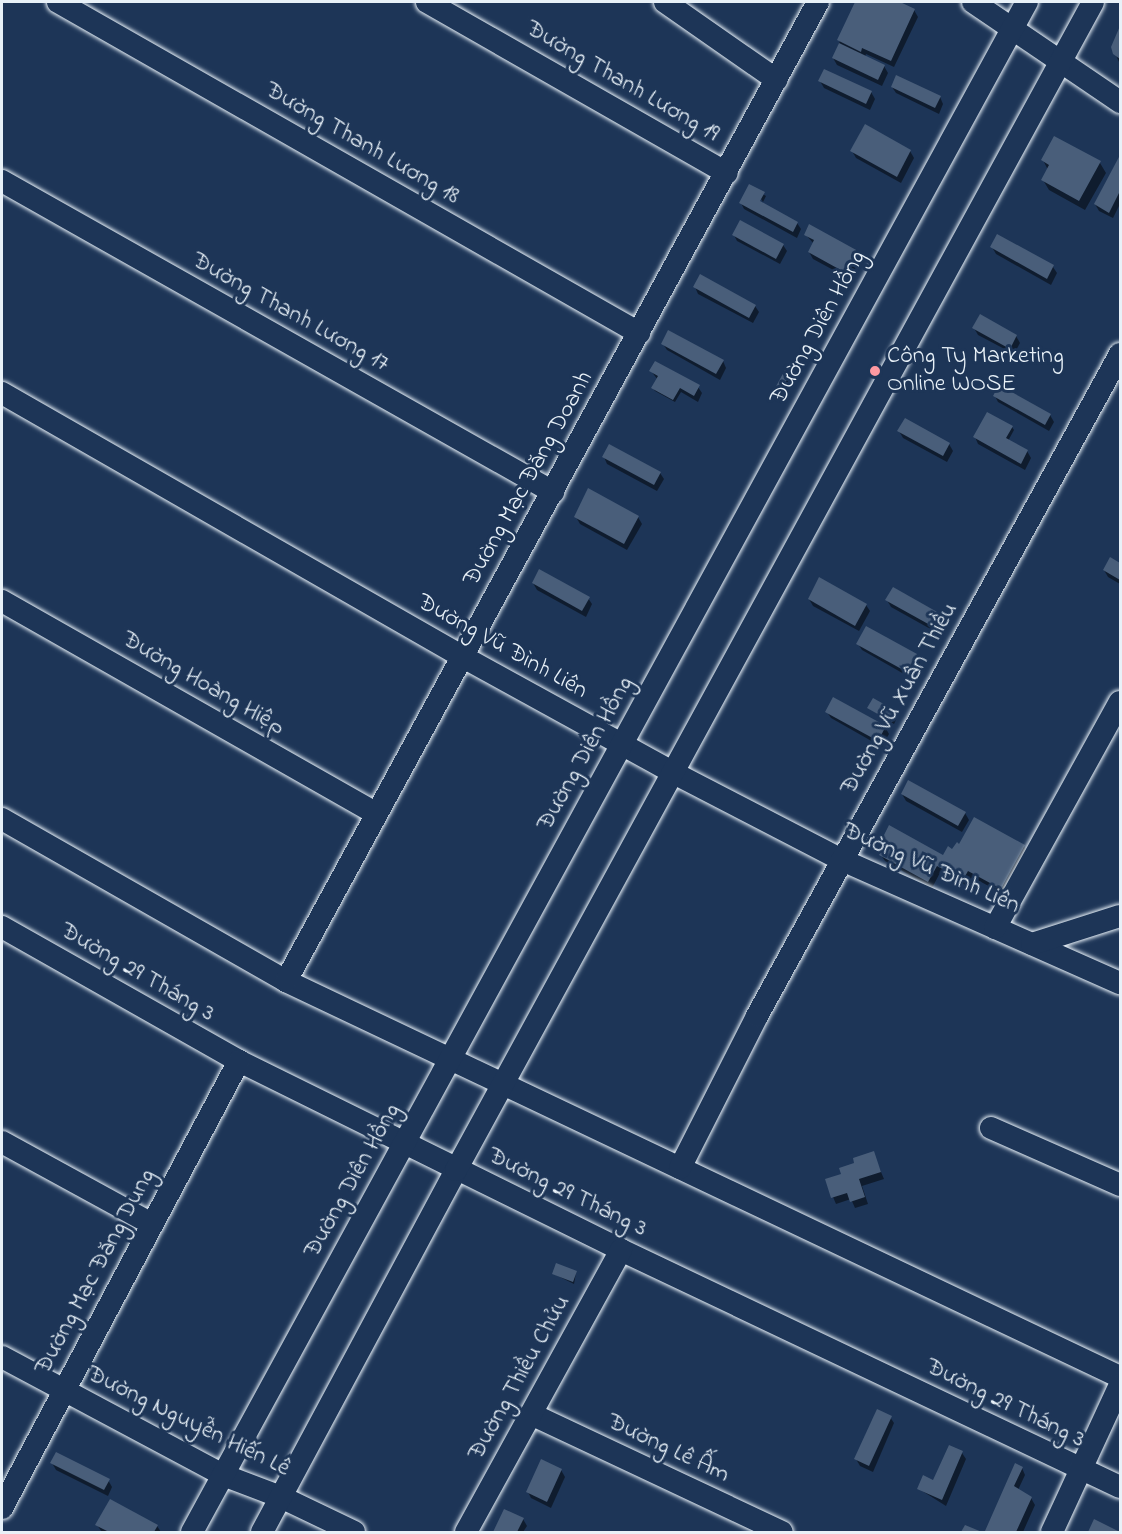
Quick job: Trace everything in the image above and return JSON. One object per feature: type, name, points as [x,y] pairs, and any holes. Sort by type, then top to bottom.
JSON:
[{"type":"street","name":"Đường Thanh Lương 18","points":[[58,2],[639,333]]},
{"type":"street","name":"Đường Thanh Lương 19","points":[[427,2],[727,173]]},
{"type":"street","points":[[665,2],[777,80]]},
{"type":"street","name":"Đường Mạc Đăng Doanh","points":[[286,981],[818,2]]},
{"type":"street","points":[[973,2],[1120,102]]},
{"type":"street","name":"Đường Diên Hồng","points":[[192,1533],[1027,2]]},
{"type":"street","points":[[262,1533],[456,1170],[505,1084],[1093,2]]},
{"type":"street","name":"Đường Thanh Lương 17","points":[[2,181],[553,492]]},
{"type":"street","name":"Đường Vũ Xuân Thiều","points":[[680,1168],[757,1016],[1120,354]]},
{"type":"street","name":"Đường Vũ Đình Liên","points":[[2,393],[463,657],[674,773],[842,861],[1120,983]]},
{"type":"street","name":"Đường Hoàng Hiệp","points":[[2,601],[377,814]]},
{"type":"street","points":[[995,928],[1120,702]]},
{"type":"street","points":[[2,819],[286,981],[1120,1377]]},
{"type":"street","points":[[1032,944],[1120,916]]},
{"type":"street","name":"Đường 29 Tháng 3","points":[[2,927],[239,1061],[404,1144],[1080,1470],[1120,1487]]},
{"type":"street","name":"Đường Mạc Đăng Dung","points":[[2,1508],[239,1061]]},
{"type":"street","points":[[991,1128],[1120,1185]]},
{"type":"street","points":[[2,1142],[152,1224]]},
{"type":"street","name":"Đường Thiều Chửu","points":[[466,1533],[621,1250]]},
{"type":"street","name":"Đường Nguyễn Hiến Lê","points":[[2,1357],[63,1392],[224,1475],[281,1497],[354,1533]]},
{"type":"street","points":[[1052,1533],[1120,1385]]},
{"type":"street","name":"Đường Lê Ấm","points":[[531,1414],[782,1533]]},
{"type":"building","points":[[855,2],[900,2],[915,9],[891,61],[862,48],[861,52],[837,40]]},
{"type":"building","points":[[1120,26],[1120,59],[1113,54],[1111,47]]},
{"type":"building","points":[[839,43],[885,65],[878,80],[832,58]]},
{"type":"building","points":[[824,69],[872,91],[866,104],[818,81]]},
{"type":"building","points":[[896,75],[941,96],[935,108],[891,87]]},
{"type":"building","points":[[865,124],[911,150],[897,177],[850,151]]},
{"type":"building","points":[[1054,136],[1101,161],[1079,201],[1041,180],[1049,165],[1041,160]]},
{"type":"building","points":[[1120,155],[1120,191],[1109,213],[1094,204]]},
{"type":"building","points":[[749,184],[765,192],[760,201],[798,222],[793,232],[739,203]]},
{"type":"building","points":[[740,220],[784,244],[776,259],[732,235]]},
{"type":"building","points":[[809,224],[858,251],[846,273],[808,252],[814,240],[804,235]]},
{"type":"building","points":[[997,234],[1054,265],[1047,279],[990,247]]},
{"type":"building","points":[[700,274],[756,305],[749,318],[693,287]]},
{"type":"building","points":[[980,314],[1017,335],[1010,349],[972,328]]},
{"type":"building","points":[[668,330],[724,360],[716,374],[661,344]]},
{"type":"building","points":[[655,361],[700,385],[694,396],[680,388],[673,400],[651,388],[658,376],[649,371]]},
{"type":"building","points":[[785,370],[791,372],[780,393],[774,390]]},
{"type":"building","points":[[999,385],[1051,414],[1045,425],[993,396]]},
{"type":"building","points":[[987,412],[1013,426],[1006,438],[1028,450],[1021,464],[973,437]]},
{"type":"building","points":[[905,418],[950,443],[943,456],[897,431]]},
{"type":"building","points":[[609,444],[661,472],[654,485],[602,457]]},
{"type":"building","points":[[588,488],[639,516],[624,544],[574,517]]},
{"type":"building","points":[[1110,557],[1120,563],[1120,580],[1103,570]]},
{"type":"building","points":[[539,569],[590,597],[582,611],[532,583]]},
{"type":"building","points":[[819,577],[867,604],[855,626],[808,599]]},
{"type":"building","points":[[893,587],[946,617],[939,630],[885,600]]},
{"type":"building","points":[[866,626],[917,654],[907,672],[856,644]]},
{"type":"building","points":[[833,697],[886,726],[878,741],[825,712]]},
{"type":"building","points":[[873,698],[898,712],[892,722],[867,708]]},
{"type":"building","points":[[908,780],[966,812],[958,826],[901,794]]},
{"type":"building","points":[[974,817],[1025,845],[1001,889],[968,871],[963,880],[937,866],[928,882],[879,855],[887,842],[882,839],[889,825],[943,855],[948,846],[952,849],[957,842],[959,844]]},
{"type":"building","points":[[874,1151],[881,1172],[859,1179],[865,1197],[850,1202],[847,1193],[831,1198],[825,1179],[841,1174],[839,1168],[854,1163],[853,1158]]},
{"type":"building","points":[[556,1263],[577,1271],[573,1282],[552,1274]]},
{"type":"building","points":[[877,1409],[892,1416],[869,1466],[854,1459]]},
{"type":"building","points":[[949,1445],[963,1451],[942,1500],[917,1489],[923,1475],[933,1480]]},
{"type":"building","points":[[56,1452],[110,1479],[104,1490],[50,1463]]},
{"type":"building","points":[[541,1459],[562,1469],[547,1502],[526,1492]]},
{"type":"building","points":[[1015,1463],[1023,1467],[1014,1486],[1032,1497],[1016,1532],[985,1531]]},
{"type":"building","points":[[110,1499],[158,1525],[154,1532],[109,1532],[95,1525]]},
{"type":"building","points":[[504,1509],[524,1518],[517,1532],[493,1532]]},
{"type":"building","points":[[1094,1519],[1120,1532],[1088,1532]]},
{"type":"building","points":[[965,1525],[982,1532],[961,1532]]},
{"type":"place","name":"Công Ty Marketing Online WOSE","points":[[875,371]]}]
